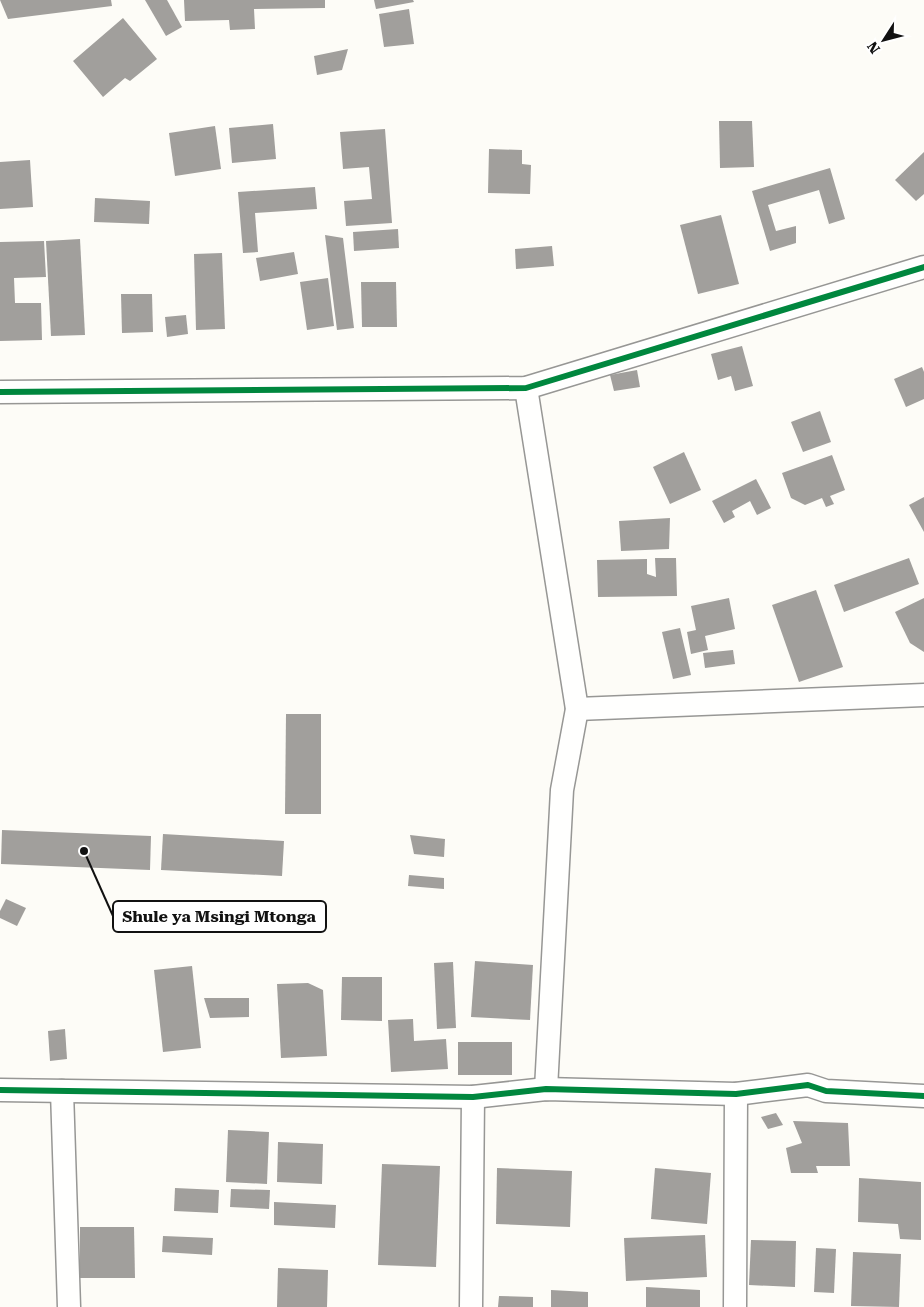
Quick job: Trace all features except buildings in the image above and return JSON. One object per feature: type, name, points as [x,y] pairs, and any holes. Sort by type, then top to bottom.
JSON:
[{"type":"street","points":[[0,392],[526,388],[924,267]]},
{"type":"street","points":[[526,388],[577,709],[562,790],[546,1089]]},
{"type":"street","points":[[577,709],[924,695]]},
{"type":"street","points":[[0,1090],[473,1097],[546,1089],[736,1094],[808,1085],[826,1091],[924,1096]]},
{"type":"street","points":[[62,1091],[69,1307]]},
{"type":"street","points":[[736,1094],[736,1307]]},
{"type":"street","points":[[471,1307],[473,1097]]},
{"type":"cycle path","points":[[0,392],[526,388],[924,267]]},
{"type":"cycle path","points":[[0,1090],[473,1097],[546,1089],[736,1094],[808,1085],[826,1091],[924,1096]]},
{"type":"place","name":"Shule ya Msingi Mtonga","points":[[84,851]]}]
